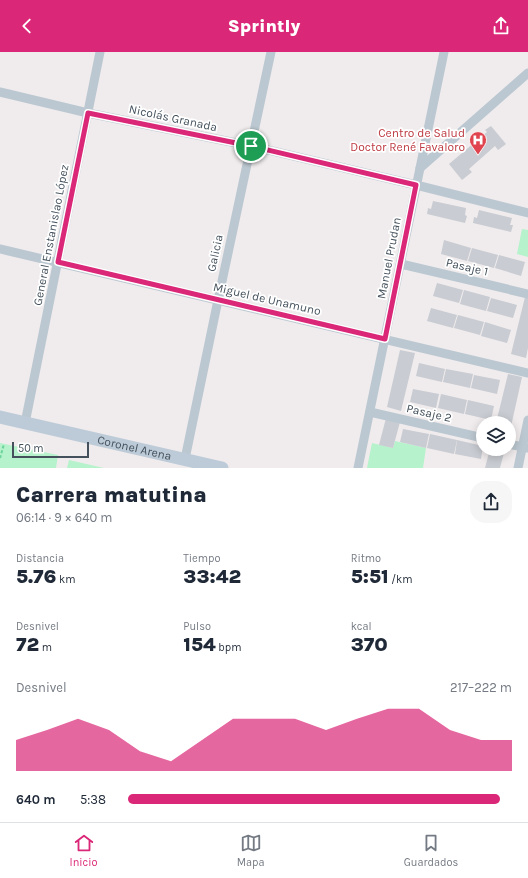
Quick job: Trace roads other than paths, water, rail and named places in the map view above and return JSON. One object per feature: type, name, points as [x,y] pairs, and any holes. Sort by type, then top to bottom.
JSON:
[{"type":"street","name":"General Enstanislao López","points":[[25,423],[100,52]]},
{"type":"street","name":"Galicia","points":[[185,459],[271,52]]},
{"type":"street","name":"Manuel Prudan","points":[[358,468],[444,52]]},
{"type":"street","points":[[420,168],[528,73]]},
{"type":"street","name":"Nicolás Granada","points":[[0,92],[88,113],[251,146],[528,213]]},
{"type":"street","name":"Miguel de Unamuno","points":[[0,249],[528,373]]},
{"type":"street","name":"Pasaje 1","points":[[401,264],[528,294]]},
{"type":"street","name":"Pasaje 2","points":[[370,412],[476,436]]},
{"type":"street","name":"Coronel Arena","points":[[0,417],[222,468]]},
{"type":"street","points":[[518,468],[525,447],[528,420]]},
{"type":"place","name":"Centro de Salud Doctor René Favaloro","points":[[478,155]]}]
